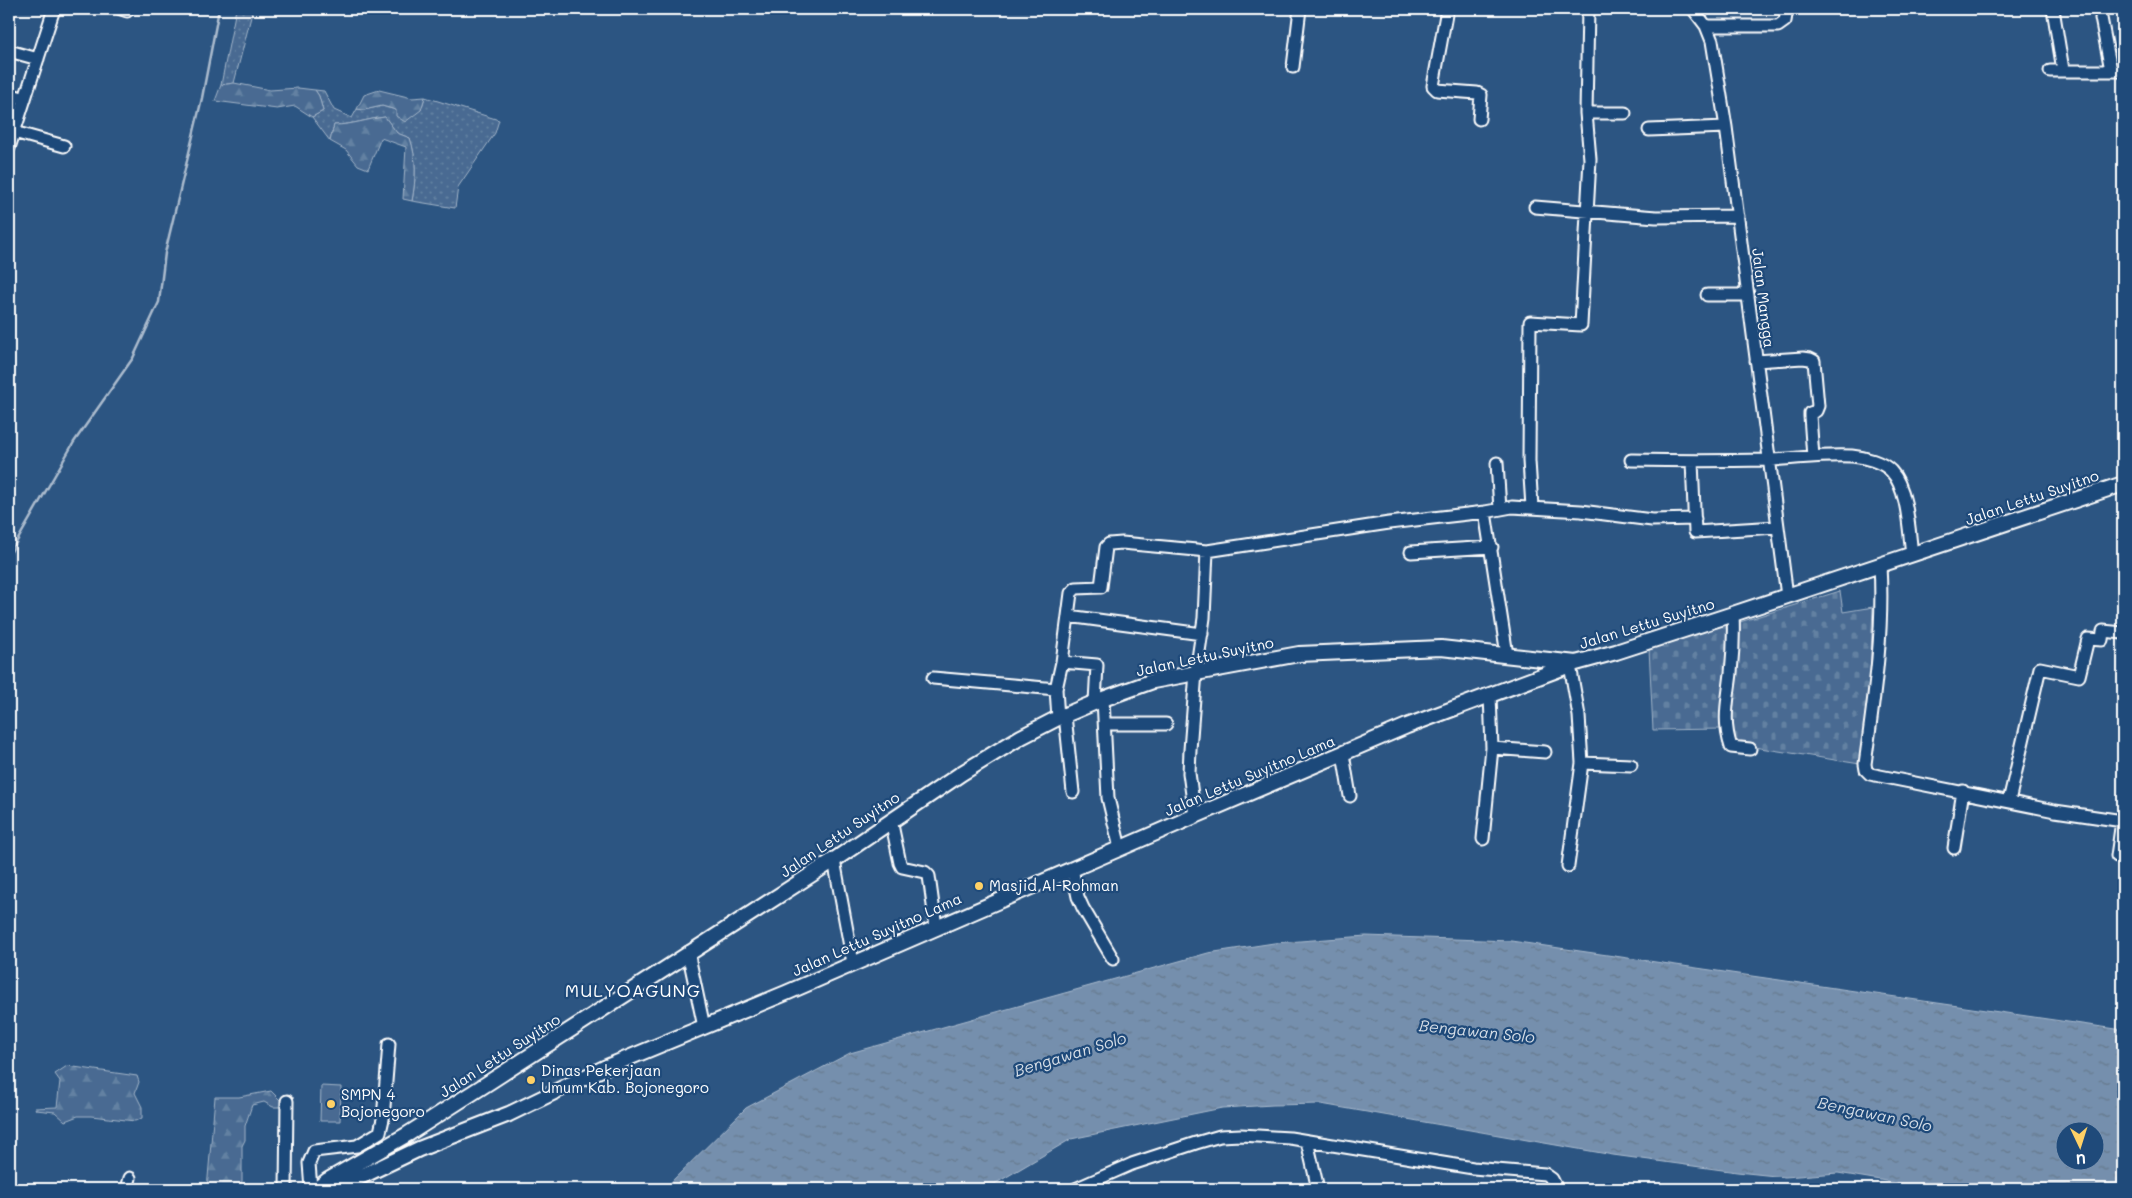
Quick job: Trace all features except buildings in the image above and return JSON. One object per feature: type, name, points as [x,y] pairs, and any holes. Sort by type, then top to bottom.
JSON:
[{"type":"main road","name":"Jalan Lettu Suyitno","points":[[317,1189],[328,1180],[408,1134],[688,952],[834,860],[962,773],[1021,737],[1062,716],[1099,701],[1154,681],[1299,654],[1441,648],[1573,664],[1624,650],[1734,614],[2123,484]]},
{"type":"main road","points":[[1533,658],[1541,664],[1543,671],[1534,679]]},
{"type":"main road","name":"Jalan Lettu Suyitno Lama","points":[[334,1189],[419,1149],[509,1114],[604,1068],[1407,726],[1573,664]]},
{"type":"main road","points":[[408,1134],[412,1147],[419,1149]]},
{"type":"street","points":[[9,148],[54,9]]},
{"type":"street","points":[[1293,68],[1300,9]]},
{"type":"street","points":[[1447,9],[1433,86],[1437,90],[1478,93],[1481,95],[1479,118]]},
{"type":"street","points":[[1532,507],[1529,434],[1530,322],[1581,325],[1590,146],[1586,113],[1588,9]]},
{"type":"street","name":"Jalan Mangga","points":[[1693,9],[1706,26],[1712,41],[1726,127],[1787,596]]},
{"type":"street","points":[[1706,26],[1778,26],[1785,21],[1787,9]]},
{"type":"street","points":[[2053,9],[2063,70]]},
{"type":"street","points":[[2101,18],[2111,70]]},
{"type":"street","points":[[9,51],[38,59]]},
{"type":"street","points":[[2050,71],[2123,71]]},
{"type":"street","points":[[9,94],[25,99]]},
{"type":"street","points":[[1586,113],[1625,114]]},
{"type":"street","points":[[1648,130],[1726,127]]},
{"type":"street","points":[[14,132],[64,146]]},
{"type":"street","points":[[1535,207],[1656,217],[1738,216]]},
{"type":"street","points":[[1707,295],[1747,295]]},
{"type":"street","points":[[1756,361],[1803,358],[1814,361],[1818,406],[1816,411],[1810,413],[1813,457]]},
{"type":"street","points":[[1631,460],[1768,460],[1854,456],[1882,464],[1891,470],[1898,482],[1905,503],[1912,555]]},
{"type":"street","points":[[1692,461],[1695,532],[1777,527]]},
{"type":"street","points":[[1497,463],[1500,509]]},
{"type":"street","points":[[1073,792],[1062,716],[1056,689],[1062,662],[1071,593],[1073,589],[1101,587],[1106,547],[1109,544],[1122,543],[1207,552],[1389,523],[1500,509],[1532,507],[1652,520],[1695,519]]},
{"type":"street","points":[[1485,512],[1492,547],[1506,655]]},
{"type":"street","points":[[1410,552],[1492,547]]},
{"type":"street","points":[[1195,816],[1189,773],[1196,672],[1204,618],[1207,552]]},
{"type":"street","points":[[1880,565],[1882,592],[1876,677],[1865,764],[1866,770],[1870,774],[2055,810],[2123,821],[2117,856]]},
{"type":"street","points":[[1734,614],[1732,666],[1725,709],[1727,734],[1731,747],[1750,749]]},
{"type":"street","points":[[1068,616],[1202,634]]},
{"type":"street","points":[[2009,801],[2040,668],[2079,676],[2088,639],[2102,640],[2103,631],[2123,633]]},
{"type":"street","points":[[1062,662],[1097,665],[1099,701],[1104,724],[1108,798],[1120,848]]},
{"type":"street","points":[[1568,866],[1582,763],[1573,664]]},
{"type":"street","points":[[933,678],[1056,689]]},
{"type":"street","points":[[1483,839],[1492,748],[1490,696]]},
{"type":"street","points":[[1104,724],[1166,724]]},
{"type":"street","points":[[1492,748],[1546,752]]},
{"type":"street","points":[[1343,754],[1350,796]]},
{"type":"street","points":[[1582,763],[1631,764]]},
{"type":"street","points":[[1954,848],[1963,791]]},
{"type":"street","points":[[891,820],[902,867],[925,872],[929,876],[936,927]]},
{"type":"street","points":[[834,860],[853,963]]},
{"type":"street","points":[[1072,869],[1081,902],[1113,959]]},
{"type":"street","points":[[688,952],[704,1027]]},
{"type":"street","points":[[311,1189],[309,1163],[314,1151],[356,1146],[380,1132],[383,1120],[389,1044]]},
{"type":"street","points":[[286,1189],[287,1101]]},
{"type":"street","points":[[1075,1189],[1093,1185],[1132,1164],[1220,1136],[1241,1134],[1290,1138],[1473,1168],[1544,1174],[1552,1179],[1557,1189]]},
{"type":"street","points":[[1306,1141],[1318,1189]]},
{"type":"green space","points":[[236,9],[253,9],[234,83],[221,85]]},
{"type":"green space","points":[[234,83],[270,90],[298,88],[315,90],[319,96],[323,111],[312,117],[295,106],[277,109],[215,101],[221,85]]},
{"type":"green space","points":[[315,90],[324,91],[334,110],[352,118],[357,109],[364,110],[382,106],[396,110],[421,110],[425,97],[499,120],[495,133],[458,187],[455,208],[412,201],[415,169],[410,138],[397,133],[385,117],[334,125],[330,141],[312,117],[323,111],[319,96]]},
{"type":"green space","points":[[379,90],[412,98],[425,97],[421,110],[405,122],[396,116],[396,110],[382,106],[364,110],[357,109],[364,95]]},
{"type":"green space","points":[[385,117],[397,133],[410,138],[415,169],[412,201],[403,199],[406,147],[381,138],[368,169],[358,165],[346,150],[330,141],[334,125]]},
{"type":"green space","points":[[1840,591],[1843,612],[1873,607],[1869,699],[1860,764],[1735,744],[1731,707],[1738,660],[1740,622]]},
{"type":"green space","points":[[1729,623],[1721,729],[1653,730],[1649,648]]},
{"type":"green space","points":[[67,1066],[137,1076],[139,1082],[135,1093],[142,1107],[142,1118],[135,1121],[78,1116],[65,1121],[55,1112],[36,1110],[35,1108],[57,1107],[60,1081],[55,1074]]},
{"type":"green space","name":"SMPN 4 Bojonegoro","points":[[321,1086],[341,1087],[340,1121],[320,1121]]},
{"type":"green space","points":[[271,1091],[282,1102],[281,1107],[273,1107],[264,1102],[252,1105],[245,1126],[245,1140],[242,1146],[242,1181],[239,1189],[207,1189],[215,1097],[239,1097]]},
{"type":"water","name":"Bengawan Solo","points":[[1366,936],[1511,941],[2123,1030],[2123,1189],[1934,1189],[1838,1173],[1785,1177],[1737,1172],[1613,1155],[1321,1104],[1222,1108],[1071,1139],[986,1189],[664,1189],[746,1108],[850,1053],[1208,953],[1274,943]]},
{"type":"waterway","points":[[9,555],[74,442],[133,358],[159,302],[165,253],[202,98],[219,9]]},
{"type":"waterway","points":[[9,787],[9,803]]},
{"type":"place","name":"Masjid Al-Rohman","points":[[979,886]]},
{"type":"place","name":"Dinas Pekerjaan Umum Kab. Bojonegoro","points":[[531,1080]]},
{"type":"place","name":"SMPN 4 Bojonegoro","points":[[331,1104]]},
{"type":"district","name":"MULYOAGUNG","points":[[633,991]]}]
